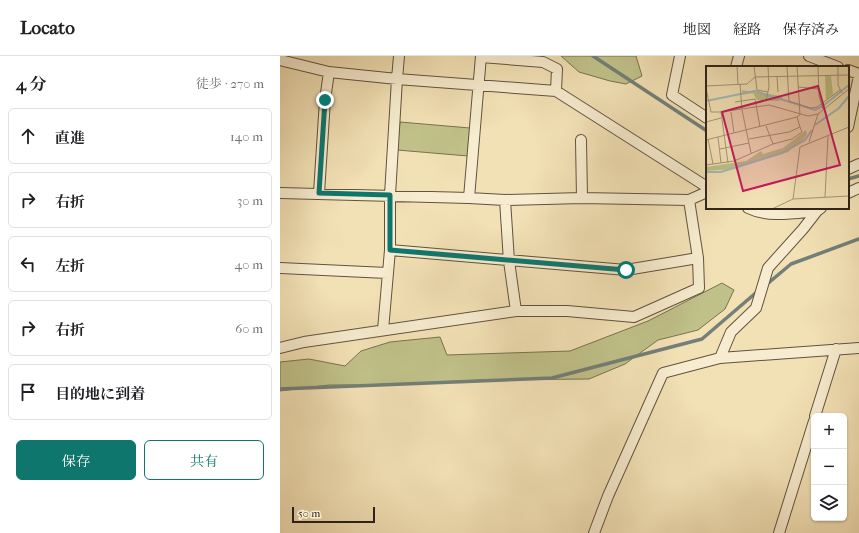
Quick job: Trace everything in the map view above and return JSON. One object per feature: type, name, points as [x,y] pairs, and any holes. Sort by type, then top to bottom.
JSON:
[{"type":"street","points":[[383,330],[390,250],[390,195],[399,56]]},
{"type":"street","points":[[680,56],[672,95],[706,117]]},
{"type":"street","points":[[736,66],[739,56]]},
{"type":"street","points":[[808,56],[835,66]]},
{"type":"street","points":[[469,198],[481,57],[544,59],[557,69],[556,92]]},
{"type":"street","points":[[280,60],[329,72],[556,92],[706,186]]},
{"type":"street","points":[[849,70],[859,75],[849,122]]},
{"type":"street","points":[[319,193],[325,100],[329,72]]},
{"type":"street","points":[[581,140],[582,198]]},
{"type":"street","points":[[849,169],[859,164]]},
{"type":"street","points":[[280,193],[390,195],[505,200],[582,198],[690,200],[706,192]]},
{"type":"street","points":[[505,200],[508,261],[516,311]]},
{"type":"street","points":[[280,348],[304,342],[516,311],[567,311],[634,317],[699,288],[698,258],[690,200]]},
{"type":"street","points":[[750,209],[756,212],[788,214],[819,209]]},
{"type":"street","points":[[720,358],[731,332],[756,308],[768,268],[819,209]]},
{"type":"street","points":[[390,250],[626,270],[698,258]]},
{"type":"street","points":[[280,268],[387,273]]},
{"type":"street","points":[[594,533],[608,496],[663,373],[720,358],[859,348]]},
{"type":"street","points":[[816,413],[836,349]]},
{"type":"street","points":[[779,533],[811,431]]},
{"type":"green space","points":[[561,56],[636,56],[642,76],[626,84],[610,81],[579,72]]},
{"type":"green space","points":[[400,122],[470,128],[468,156],[397,150]]},
{"type":"green space","points":[[722,283],[734,290],[725,309],[698,330],[658,340],[625,364],[589,379],[482,380],[376,385],[329,385],[280,391],[280,362],[309,359],[345,366],[361,351],[390,342],[440,337],[447,355],[570,351],[648,321]]},
{"type":"waterway","points":[[593,56],[706,130]]},
{"type":"waterway","points":[[849,179],[859,176]]},
{"type":"waterway","points":[[766,285],[791,264],[859,239]]},
{"type":"waterway","points":[[280,389],[552,378],[702,339],[758,291]]},
{"type":"route","points":[[325,100],[319,193],[390,195],[390,250],[626,270]]}]
